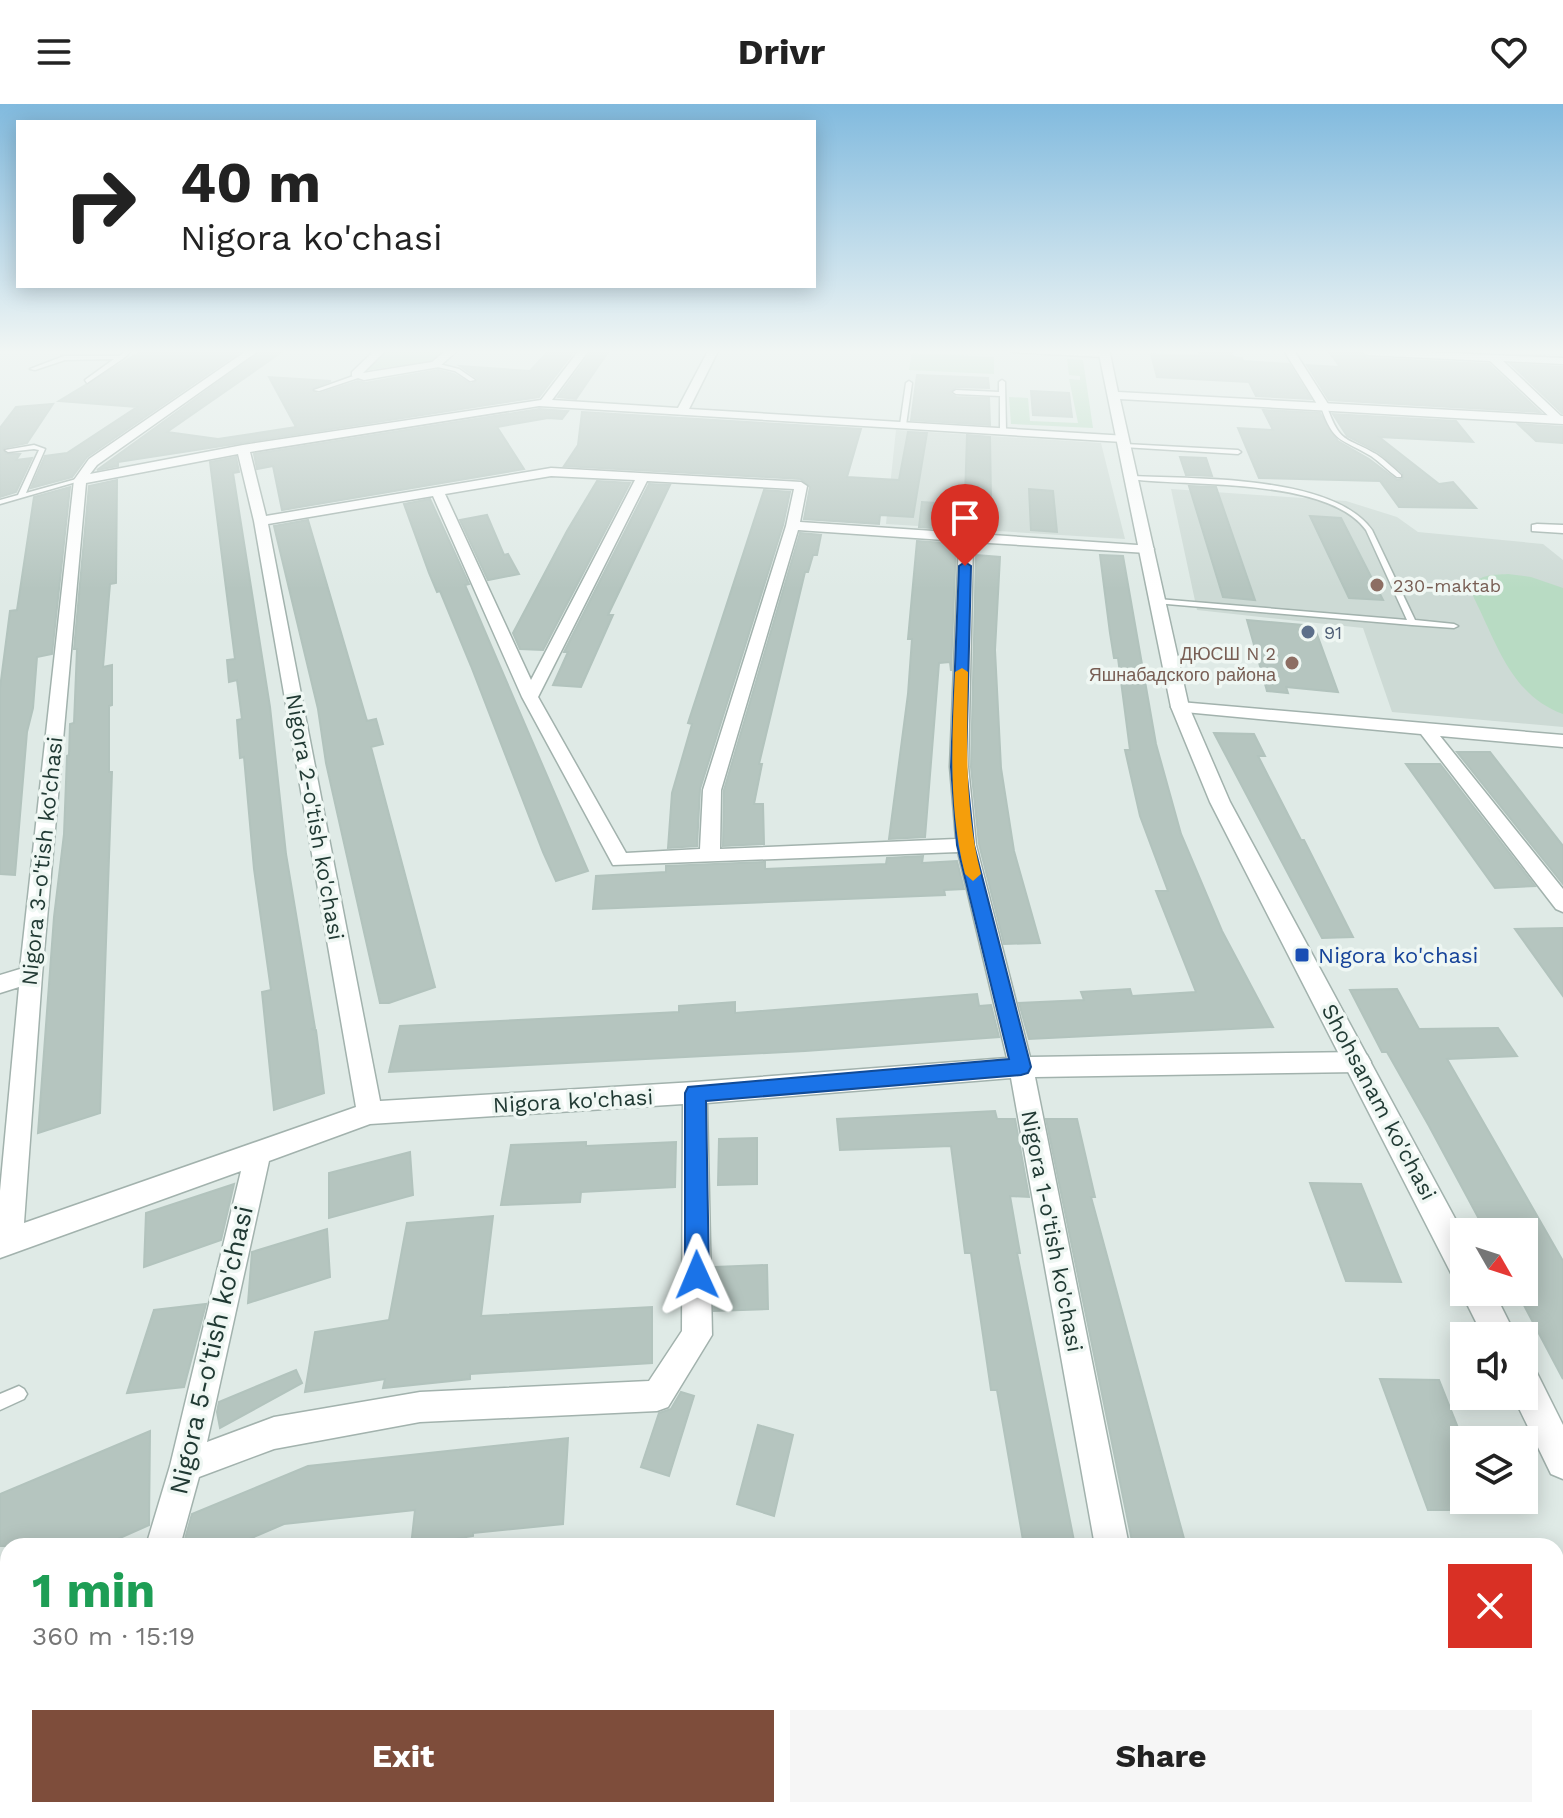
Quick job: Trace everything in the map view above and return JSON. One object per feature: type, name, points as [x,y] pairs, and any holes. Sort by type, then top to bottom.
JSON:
[{"type":"street","points":[[80,480],[93,462],[141,429]]},
{"type":"street","points":[[80,480],[243,449],[377,429]]},
{"type":"street","points":[[969,429],[1124,442]]},
{"type":"street","name":"Shohsanam ko'chasi","points":[[1121,429],[1180,707],[1220,802],[1450,1239]]},
{"type":"street","name":"Nigora 2-o'tish ko'chasi","points":[[243,449],[261,521],[370,1113]]},
{"type":"street","points":[[261,521],[551,472],[801,486],[793,526],[712,790],[710,855]]},
{"type":"street","points":[[530,697],[643,477]]},
{"type":"street","name":"Nigora 3-o'tish ko'chasi","points":[[5,1243],[80,480]]},
{"type":"street","points":[[437,491],[530,697],[620,860],[966,845]]},
{"type":"street","points":[[793,526],[1147,549]]},
{"type":"street","points":[[1537,528],[1563,529]]},
{"type":"street","name":"Nigora 1-o'tish ko'chasi","points":[[966,537],[959,767],[966,845],[1021,1067],[1110,1538]]},
{"type":"street","points":[[1180,707],[1563,741]]},
{"type":"street","points":[[1426,729],[1563,904]]},
{"type":"street","points":[[0,984],[31,975]]},
{"type":"street","name":"Nigora ko'chasi","points":[[5,1243],[370,1113],[695,1093],[1021,1067],[1359,1062]]},
{"type":"street","points":[[186,1466],[274,1433],[420,1407],[657,1396],[697,1335],[695,1093]]},
{"type":"street","name":"Nigora 5-o'tish ko'chasi","points":[[165,1538],[186,1466],[258,1154]]},
{"type":"street","points":[[1537,1410],[1563,1462]]},
{"type":"lane","points":[[1331,429],[1342,443],[1371,453],[1399,476]]},
{"type":"lane","points":[[1124,442],[1238,452]]},
{"type":"lane","points":[[8,450],[42,449],[21,496]]},
{"type":"lane","points":[[1132,478],[1282,488],[1310,494],[1335,505],[1365,524],[1412,623]]},
{"type":"lane","points":[[0,502],[80,480]]},
{"type":"lane","points":[[1158,601],[1454,626]]},
{"type":"lane","points":[[0,1402],[19,1394]]},
{"type":"shaded area","points":[[896,430],[1101,443],[1125,539],[886,524]]},
{"type":"shaded area","name":"230-maktab","points":[[1171,489],[1346,501],[1397,517],[1418,532],[1543,544],[1563,560],[1563,727],[1392,712],[1363,628],[1197,610]]},
{"type":"green space","points":[[1508,574],[1531,577],[1563,588],[1563,714],[1530,694],[1518,681],[1499,650],[1470,588],[1482,578]]},
{"type":"building","points":[[0,429],[36,429],[27,443],[3,448],[6,454],[20,454],[16,460],[32,458],[16,492],[0,497]]},
{"type":"building","points":[[104,429],[128,429],[87,457],[72,477],[31,488],[45,456],[67,453]]},
{"type":"building","points":[[154,429],[171,429],[167,432],[218,439],[283,429],[332,429],[118,462],[118,466],[97,470]]},
{"type":"building","points":[[412,429],[498,429],[524,469],[282,510],[273,466],[257,469],[254,454]]},
{"type":"building","points":[[580,429],[861,429],[847,477],[899,480],[908,432],[927,433],[913,517],[880,515],[879,524],[804,519],[810,487],[801,479],[564,466],[578,445]]},
{"type":"building","points":[[1238,429],[1330,429],[1338,441],[1397,480],[1403,479],[1403,473],[1378,452],[1347,436],[1343,429],[1462,429],[1473,442],[1379,437],[1439,484],[1453,482],[1476,508],[1399,507],[1380,481],[1259,478]]},
{"type":"building","points":[[1523,429],[1563,429],[1563,443],[1536,441]]},
{"type":"building","points":[[967,435],[990,437],[991,499],[965,498]]},
{"type":"building","points":[[236,457],[239,472],[233,473],[270,707],[286,854],[315,1028],[311,1029],[316,1030],[324,1093],[274,1110],[262,992],[271,990],[254,869],[244,757],[240,758],[237,720],[242,719],[237,680],[229,682],[227,660],[235,659],[210,462]]},
{"type":"building","points":[[1180,457],[1206,458],[1212,476],[1186,475]]},
{"type":"building","points":[[117,480],[116,583],[110,584],[103,667],[112,665],[109,772],[112,772],[100,1113],[38,1133],[54,917],[64,834],[67,756],[70,724],[74,723],[77,649],[74,649],[89,486]]},
{"type":"building","points":[[597,481],[630,483],[543,650],[520,649],[513,633]]},
{"type":"building","points":[[649,484],[670,485],[608,615],[613,615],[581,687],[553,685],[568,652],[564,652]]},
{"type":"building","points":[[1189,486],[1216,487],[1255,600],[1223,597]]},
{"type":"building","points":[[70,487],[52,654],[37,657],[33,708],[27,732],[15,875],[0,874],[0,688],[10,611],[17,610],[34,497]]},
{"type":"building","points":[[1029,489],[1053,491],[1057,532],[1031,530]]},
{"type":"building","points":[[764,490],[790,492],[783,525],[700,789],[697,846],[668,848],[672,793],[692,724],[688,723]]},
{"type":"building","points":[[430,499],[469,584],[465,585],[588,871],[556,881],[543,852],[404,504]]},
{"type":"building","points":[[922,502],[974,506],[973,531],[919,527]]},
{"type":"building","points":[[487,515],[504,555],[508,554],[519,574],[488,580],[460,520]]},
{"type":"building","points":[[1310,516],[1341,518],[1383,600],[1349,598]]},
{"type":"building","points":[[308,520],[367,721],[376,719],[383,744],[371,747],[435,987],[389,1003],[380,1003],[326,763],[318,709],[274,526]]},
{"type":"building","points":[[800,533],[821,535],[817,555],[813,555],[808,572],[805,572],[759,764],[762,764],[754,804],[763,804],[764,844],[723,846],[724,790]]},
{"type":"building","points":[[917,541],[956,544],[951,671],[950,662],[939,663],[925,837],[889,839],[908,694],[912,639],[908,639]]},
{"type":"building","points":[[976,555],[1000,557],[995,650],[1001,768],[1014,851],[1040,943],[1004,944],[979,844],[971,767]]},
{"type":"building","points":[[1100,555],[1123,556],[1156,744],[1181,834],[1222,931],[1273,1027],[1029,1039],[1019,1003],[1084,1000],[1081,992],[1130,989],[1132,996],[1196,992],[1156,891],[1168,891],[1140,816],[1125,750],[1130,750]]},
{"type":"building","points":[[1247,620],[1314,626],[1338,692],[1286,687],[1288,693],[1267,691]]},
{"type":"building","points":[[1214,733],[1254,734],[1265,756],[1258,756],[1353,937],[1322,938]]},
{"type":"building","points":[[1457,752],[1490,752],[1563,846],[1563,884]]},
{"type":"building","points":[[1406,764],[1440,764],[1535,886],[1495,888]]},
{"type":"building","points":[[923,856],[922,863],[957,861],[964,889],[944,890],[945,895],[593,909],[596,876],[666,872],[666,866],[765,862],[765,869],[886,864],[887,858]]},
{"type":"building","points":[[1563,928],[1563,996],[1515,929]]},
{"type":"building","points":[[1397,989],[1419,1029],[1498,1028],[1517,1056],[1447,1059],[1563,1261],[1563,1379],[1538,1332],[1538,1322],[1533,1322],[1524,1306],[1538,1306],[1538,1218],[1478,1218],[1387,1052],[1382,1052],[1350,990]]},
{"type":"building","points":[[977,994],[979,1006],[991,1005],[999,1037],[805,1051],[389,1072],[400,1026],[679,1012],[679,1006],[735,1002],[735,1013]]},
{"type":"building","points":[[995,1111],[997,1119],[1015,1119],[1029,1197],[1010,1196],[1020,1253],[1017,1253],[1073,1538],[1023,1538],[997,1390],[991,1390],[971,1253],[965,1253],[951,1146],[840,1150],[837,1119]]},
{"type":"building","points":[[1046,1119],[1077,1119],[1095,1197],[1091,1197],[1184,1538],[1131,1538]]},
{"type":"building","points":[[757,1138],[757,1184],[718,1185],[719,1139]]},
{"type":"building","points":[[586,1142],[586,1146],[676,1142],[675,1187],[581,1192],[580,1202],[501,1205],[511,1145]]},
{"type":"building","points":[[410,1152],[413,1195],[329,1218],[329,1173]]},
{"type":"building","points":[[1310,1183],[1361,1184],[1401,1282],[1346,1281]]},
{"type":"building","points":[[234,1184],[221,1240],[144,1267],[146,1213]]},
{"type":"building","points":[[493,1216],[481,1316],[652,1307],[652,1363],[470,1374],[470,1379],[383,1388],[385,1379],[305,1392],[315,1332],[389,1320],[407,1223]]},
{"type":"building","points":[[327,1229],[330,1277],[248,1303],[252,1252]]},
{"type":"building","points":[[767,1265],[768,1309],[714,1311],[715,1267]]},
{"type":"building","points":[[206,1304],[184,1387],[127,1393],[154,1310]]},
{"type":"building","points":[[296,1370],[302,1383],[220,1428],[219,1402]]},
{"type":"building","points":[[1380,1379],[1439,1380],[1457,1426],[1450,1426],[1450,1510],[1428,1510]]},
{"type":"building","points":[[681,1392],[694,1396],[669,1476],[641,1467],[659,1413],[671,1409]]},
{"type":"building","points":[[758,1425],[793,1435],[774,1516],[737,1504]]},
{"type":"building","points":[[150,1431],[149,1525],[120,1538],[0,1538],[0,1494]]},
{"type":"building","points":[[568,1438],[563,1524],[473,1533],[473,1536],[461,1538],[412,1538],[415,1510],[284,1524],[252,1538],[185,1538],[192,1514],[308,1466]]},
{"type":"slow traffic","points":[[962,672],[959,767],[966,845],[973,874]]},
{"type":"place","name":"230-maktab","points":[[1377,585]]},
{"type":"place","name":"91","points":[[1308,632]]},
{"type":"place","name":"ДЮСШ N 2 Яшнабадского района","points":[[1292,663]]},
{"type":"place","name":"Nigora ko'chasi","points":[[1302,955]]},
{"type":"route","points":[[697,1275],[695,1093],[1021,1067],[966,845],[959,767],[965,566]]}]
